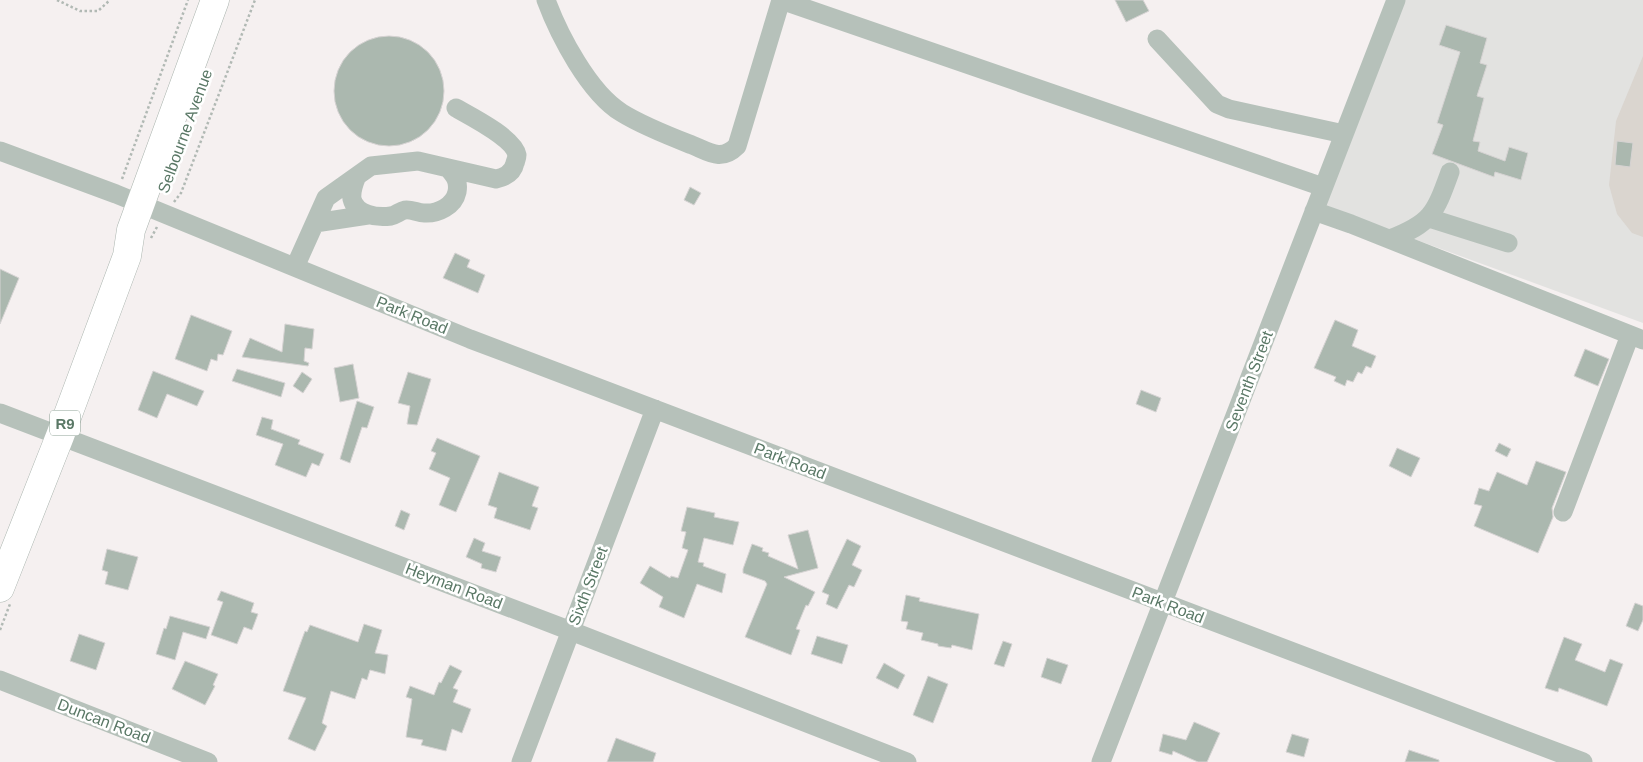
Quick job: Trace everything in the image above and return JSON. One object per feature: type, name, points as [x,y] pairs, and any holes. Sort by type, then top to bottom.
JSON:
[{"type":"highway","name":"Selbourne Avenue","points":[[0,588],[60,436],[127,256],[143,234],[144,206],[215,0]]},
{"type":"highway","name":"Selbourne Avenue","points":[[144,206],[232,0]]},
{"type":"street","points":[[546,0],[552,17],[585,75],[600,93],[621,112],[677,139],[716,154],[725,155],[737,146],[781,0],[1323,187]]},
{"type":"street","name":"Seventh Street","points":[[1101,762],[1396,0]]},
{"type":"street","points":[[1157,39],[1217,104],[1229,109],[1344,134]]},
{"type":"street","points":[[295,267],[326,198],[371,166],[418,161],[496,179],[507,176],[515,167],[517,155],[512,147],[492,128],[456,108]]},
{"type":"street","name":"Park Road","points":[[0,151],[144,206],[470,339],[1583,762]]},
{"type":"street","points":[[315,223],[368,215],[378,217],[394,216],[404,210],[431,212],[448,206],[455,199],[458,185],[455,175],[448,168]]},
{"type":"street","points":[[1390,239],[1415,229],[1428,218],[1440,200],[1450,172]]},
{"type":"street","points":[[357,176],[352,189],[352,200],[368,215]]},
{"type":"street","points":[[1314,211],[1390,239],[1637,337],[1563,512]]},
{"type":"street","points":[[1428,218],[1508,243]]},
{"type":"street","name":"Sixth Street","points":[[521,762],[656,410]]},
{"type":"street","name":"Heyman Road","points":[[0,413],[571,631],[879,757],[907,762]]},
{"type":"street","name":"Duncan Road","points":[[0,680],[208,762]]},
{"type":"path","points":[[57,0],[80,11],[98,11],[110,0]]},
{"type":"path","points":[[144,206],[188,0]]},
{"type":"path","points":[[144,206],[182,193],[255,0]]},
{"type":"shaded area","points":[[1401,0],[1643,0],[1643,323],[1324,206]]},
{"type":"shaded area","points":[[1643,56],[1643,237],[1632,233],[1617,214],[1609,185],[1616,121]]},
{"type":"building","points":[[1115,0],[1143,0],[1149,11],[1126,22]]},
{"type":"building","points":[[1446,25],[1487,38],[1480,63],[1487,65],[1477,96],[1484,98],[1473,141],[1480,142],[1478,151],[1505,161],[1509,147],[1528,153],[1521,180],[1495,172],[1494,177],[1432,154],[1443,125],[1437,123],[1460,52],[1439,45]]},
{"type":"building","points":[[389,36],[410,40],[428,52],[440,70],[444,91],[440,112],[428,130],[410,142],[389,146],[368,142],[350,130],[338,112],[334,91],[338,70],[350,52],[368,40]]},
{"type":"building","points":[[1617,141],[1633,143],[1630,167],[1615,165]]},
{"type":"building","points":[[690,187],[701,193],[694,205],[684,200]]},
{"type":"building","points":[[455,253],[470,260],[467,267],[485,275],[478,293],[443,278]]},
{"type":"building","points":[[0,269],[19,278],[0,324]]},
{"type":"building","points":[[191,315],[232,331],[223,355],[218,354],[217,361],[211,359],[207,371],[175,359]]},
{"type":"building","points":[[1335,320],[1358,330],[1352,346],[1376,356],[1371,368],[1366,366],[1362,374],[1358,372],[1353,382],[1347,380],[1345,386],[1334,381],[1336,377],[1314,368]]},
{"type":"building","points":[[285,324],[314,329],[312,349],[305,348],[304,361],[309,363],[308,366],[242,357],[250,338],[282,352]]},
{"type":"building","points":[[1585,349],[1609,359],[1598,386],[1574,376]]},
{"type":"building","points":[[353,364],[359,398],[340,402],[334,368]]},
{"type":"building","points":[[237,369],[285,383],[281,397],[232,381]]},
{"type":"building","points":[[153,371],[204,391],[197,406],[167,394],[157,418],[138,410]]},
{"type":"building","points":[[302,372],[312,379],[303,393],[293,386]]},
{"type":"building","points":[[408,372],[431,379],[417,425],[407,424],[410,406],[398,403]]},
{"type":"building","points":[[1141,390],[1161,398],[1156,412],[1136,404]]},
{"type":"building","points":[[357,401],[374,407],[367,428],[362,427],[350,463],[340,459]]},
{"type":"building","points":[[262,417],[273,420],[271,429],[300,440],[298,444],[324,454],[319,466],[312,463],[306,477],[275,465],[283,444],[256,435]]},
{"type":"building","points":[[437,438],[480,456],[456,512],[439,505],[450,478],[429,469],[436,453],[431,451]]},
{"type":"building","points":[[1499,443],[1511,449],[1507,457],[1495,451]]},
{"type":"building","points":[[1397,448],[1420,458],[1411,477],[1389,466]]},
{"type":"building","points":[[1536,461],[1566,472],[1552,508],[1553,517],[1538,553],[1474,526],[1482,506],[1474,504],[1479,488],[1489,491],[1497,472],[1527,485]]},
{"type":"building","points":[[499,472],[539,487],[532,506],[538,508],[530,530],[494,518],[497,508],[488,505]]},
{"type":"building","points":[[687,507],[715,513],[714,517],[739,522],[733,545],[704,538],[698,562],[704,563],[703,566],[726,574],[722,593],[697,584],[684,618],[659,607],[663,597],[640,583],[650,566],[670,578],[671,576],[678,578],[688,550],[682,548],[686,532],[681,531]]},
{"type":"building","points":[[401,510],[410,514],[404,530],[395,526]]},
{"type":"building","points":[[808,530],[818,568],[784,577],[815,592],[808,606],[806,605],[796,629],[800,630],[791,655],[745,637],[767,584],[765,581],[743,573],[743,569],[752,544],[763,548],[762,551],[769,553],[768,556],[798,569],[788,535]]},
{"type":"building","points":[[474,538],[485,543],[482,551],[501,557],[496,572],[481,568],[482,564],[466,557]]},
{"type":"building","points":[[847,539],[861,546],[852,565],[862,570],[854,587],[849,585],[837,609],[826,604],[829,595],[822,592]]},
{"type":"building","points":[[107,549],[138,557],[128,590],[105,584],[108,572],[102,570]]},
{"type":"building","points":[[221,591],[254,603],[251,612],[258,614],[252,630],[244,627],[237,644],[211,635],[223,602],[217,600]]},
{"type":"building","points":[[906,595],[920,598],[919,601],[979,614],[972,650],[952,645],[951,648],[938,646],[938,644],[921,640],[923,633],[906,629],[908,622],[901,621]]},
{"type":"building","points":[[1635,603],[1643,606],[1643,620],[1638,631],[1626,626]]},
{"type":"building","points":[[170,616],[210,627],[206,639],[183,632],[175,660],[156,654]]},
{"type":"building","points":[[364,624],[382,630],[375,653],[388,655],[385,674],[370,670],[367,680],[362,678],[355,699],[331,691],[322,723],[327,726],[315,751],[288,739],[306,698],[283,691],[305,631],[307,632],[310,625],[358,642]]},
{"type":"building","points":[[79,634],[105,643],[96,670],[70,661]]},
{"type":"building","points":[[817,636],[848,645],[842,664],[811,654]]},
{"type":"building","points":[[1564,637],[1582,644],[1575,660],[1605,672],[1610,659],[1623,664],[1607,706],[1559,688],[1558,692],[1545,688]]},
{"type":"building","points":[[1003,641],[1012,644],[1004,667],[994,664]]},
{"type":"building","points":[[1047,658],[1068,665],[1061,684],[1041,677]]},
{"type":"building","points":[[185,661],[218,674],[213,685],[215,686],[205,705],[172,689]]},
{"type":"building","points":[[884,663],[905,675],[898,689],[876,678]]},
{"type":"building","points":[[450,665],[462,671],[453,688],[458,690],[453,702],[471,709],[462,733],[452,729],[446,751],[421,745],[423,740],[406,737],[412,699],[406,697],[410,686],[434,695],[439,682],[441,683]]},
{"type":"building","points":[[928,676],[948,684],[933,723],[913,715]]},
{"type":"building","points":[[1194,722],[1220,733],[1207,762],[1198,762],[1173,751],[1172,755],[1159,751],[1163,734],[1186,740]]},
{"type":"building","points":[[1292,734],[1309,739],[1304,757],[1286,752]]},
{"type":"building","points":[[616,738],[656,753],[653,762],[607,762]]},
{"type":"building","points":[[1409,750],[1439,760],[1439,762],[1405,762]]}]
